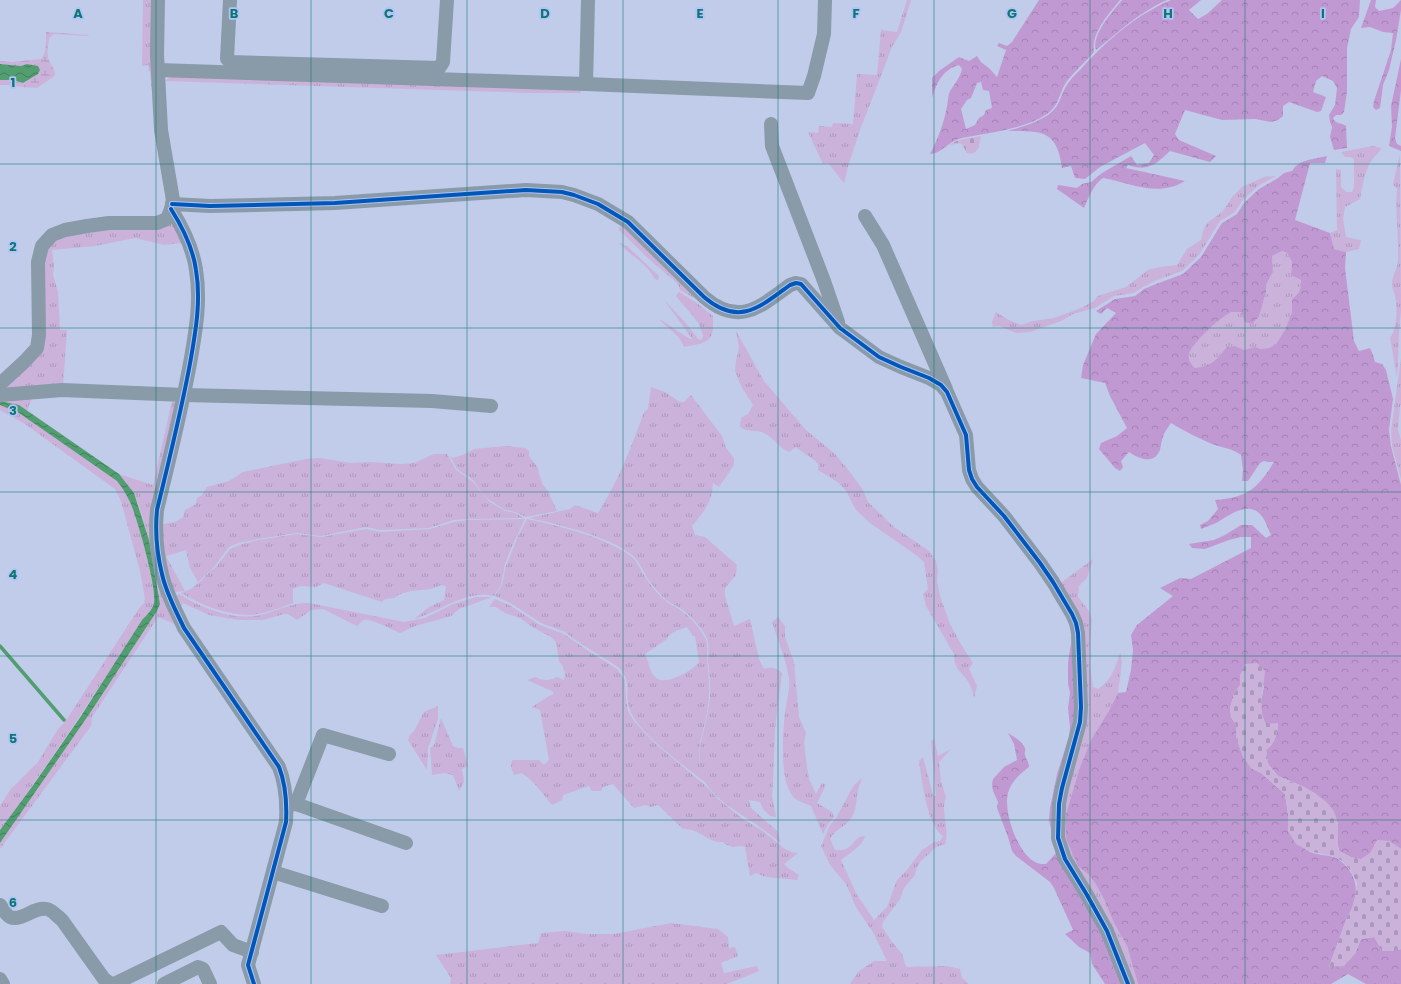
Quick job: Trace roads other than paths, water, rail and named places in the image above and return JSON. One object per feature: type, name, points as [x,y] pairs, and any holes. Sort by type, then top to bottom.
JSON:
[{"type":"street","points":[[0,384],[37,348],[39,335],[38,262],[42,246],[52,236],[65,230],[109,223],[157,223],[167,219],[173,200],[161,130],[157,54],[158,0]]},
{"type":"street","points":[[230,0],[227,59],[231,62],[439,68],[443,62],[447,0]]},
{"type":"street","points":[[586,84],[588,0]]},
{"type":"street","points":[[158,70],[808,93],[814,76],[824,34],[825,0]]},
{"type":"street","points":[[771,124],[772,146],[824,281],[840,328]]},
{"type":"street","points":[[171,206],[335,203],[526,190],[562,192],[598,204],[628,222],[715,306],[734,312],[752,310],[761,306],[790,285],[796,283],[801,284],[840,328],[879,357],[929,378],[941,385],[947,392]]},
{"type":"street","points":[[171,206],[189,241],[196,270],[198,308],[185,395],[157,510],[156,525],[162,575],[176,612],[184,628],[279,768],[291,805]]},
{"type":"street","points":[[865,216],[883,245],[966,436],[969,470],[972,479],[977,487],[1004,516],[1040,563],[1053,582],[1076,623],[1079,647],[1080,722],[1062,788],[1059,804],[1058,838],[1065,859],[1107,931],[1128,984]]},
{"type":"street","points":[[0,395],[62,390],[185,395],[425,401],[491,406]]},
{"type":"street","points":[[254,984],[248,965],[286,822],[291,805],[323,735],[389,754]]},
{"type":"street","points":[[291,805],[406,843]]},
{"type":"street","points":[[273,872],[382,906]]},
{"type":"street","points":[[0,905],[9,917],[15,918],[35,910],[47,909],[53,913],[62,920],[65,927],[104,979],[111,984]]},
{"type":"street","points":[[114,984],[221,932],[233,945],[252,952]]},
{"type":"street","points":[[164,984],[198,967],[203,969],[210,984]]},
{"type":"street","points":[[0,979],[3,984]]},
{"type":"water","points":[[0,64],[21,66],[27,64],[38,66],[40,70],[38,74],[23,83],[13,80],[0,80]]},
{"type":"water","points":[[0,401],[19,405],[119,474],[134,493],[149,540],[160,604],[157,611],[90,713],[0,843],[0,830],[81,716],[142,620],[151,610],[154,603],[154,595],[150,568],[137,522],[130,502],[119,483],[19,413],[0,405]]},
{"type":"waterway","points":[[0,646],[64,720]]}]
